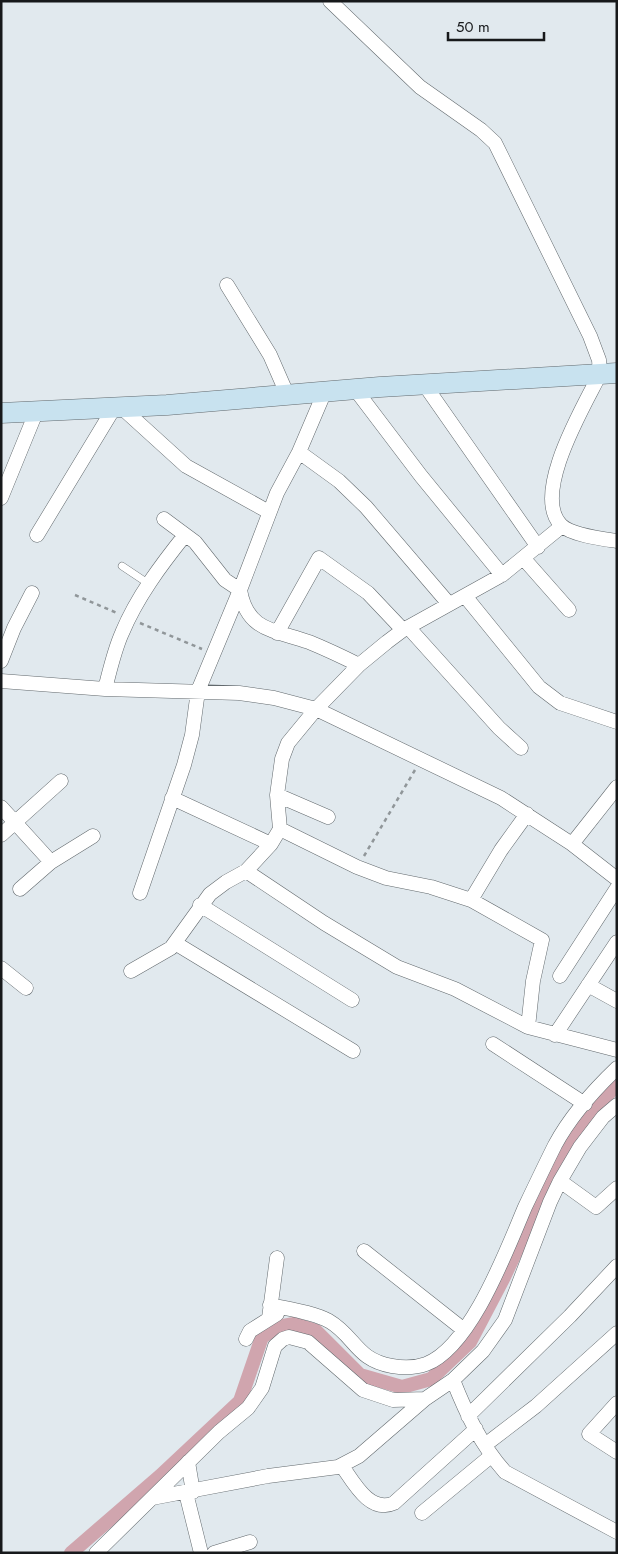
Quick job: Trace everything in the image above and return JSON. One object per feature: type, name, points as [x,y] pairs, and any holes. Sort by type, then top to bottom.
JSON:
[{"type":"main road","points":[[1,412],[118,408],[424,384],[608,374]]},
{"type":"street","points":[[330,1],[420,87],[481,130],[502,154],[590,336],[599,360],[608,374],[558,465],[552,502],[555,513],[562,526],[586,536],[617,541]]},
{"type":"street","points":[[227,285],[270,355],[287,394]]},
{"type":"street","points":[[424,384],[538,547]]},
{"type":"street","points":[[355,389],[421,476],[502,576]]},
{"type":"street","points":[[140,893],[192,736],[198,692],[240,590],[269,512],[284,478],[299,452],[325,391]]},
{"type":"street","points":[[37,534],[118,408],[186,466],[269,512]]},
{"type":"street","points":[[1,498],[37,410]]},
{"type":"street","points":[[299,452],[339,481],[366,508],[449,604]]},
{"type":"street","points":[[164,519],[195,542],[225,580],[240,590],[243,607],[250,617],[259,624],[308,642],[359,665]]},
{"type":"street","points":[[131,971],[158,956],[175,943],[200,905],[226,882],[246,871],[271,844],[280,829],[277,795],[282,759],[288,743],[316,708],[359,665],[406,629],[502,576],[562,526]]},
{"type":"street","points":[[105,689],[118,642],[129,618],[149,584],[185,534]]},
{"type":"street","points":[[277,632],[319,558],[368,593],[406,629],[499,728],[521,748]]},
{"type":"street","points":[[524,559],[569,610]]},
{"type":"street","points":[[1,661],[14,628],[32,593]]},
{"type":"street","points":[[465,596],[539,687],[560,703],[617,722]]},
{"type":"street","points":[[1,681],[105,689],[258,695],[316,708],[479,786],[527,814],[572,844],[617,879]]},
{"type":"street","points":[[1,835],[61,781]]},
{"type":"street","points":[[572,844],[617,787]]},
{"type":"street","points":[[277,795],[328,817]]},
{"type":"street","points":[[172,798],[271,844]]},
{"type":"street","points":[[1,807],[51,862]]},
{"type":"street","points":[[471,900],[501,850],[527,814]]},
{"type":"street","points":[[280,829],[357,867],[386,878],[431,887],[471,900],[542,940],[533,981],[528,1027]]},
{"type":"street","points":[[20,889],[51,862],[93,836]]},
{"type":"street","points":[[246,871],[324,923],[397,967],[455,989],[528,1027],[617,1050]]},
{"type":"street","points":[[560,976],[617,888]]},
{"type":"street","points":[[200,905],[352,1000]]},
{"type":"street","points":[[555,1035],[617,942]]},
{"type":"street","points":[[175,943],[353,1051]]},
{"type":"street","points":[[1,968],[26,988]]},
{"type":"street","points":[[588,985],[617,1001]]},
{"type":"street","points":[[492,1044],[585,1104]]},
{"type":"street","points":[[270,1311],[287,1309],[328,1320],[341,1330],[365,1356],[392,1366],[412,1368],[427,1364],[464,1330],[496,1276],[526,1205],[556,1144],[600,1084],[617,1068]]},
{"type":"street","points":[[152,1498],[268,1476],[306,1473],[342,1466],[359,1456],[425,1399],[453,1380],[483,1351],[505,1320],[550,1202],[560,1181],[580,1146],[603,1117],[617,1105]]},
{"type":"street","points":[[560,1181],[596,1207],[617,1188]]},
{"type":"street","points":[[364,1251],[464,1330]]},
{"type":"street","points":[[246,1339],[250,1331],[270,1311],[277,1258]]},
{"type":"street","points":[[468,1416],[570,1316],[617,1266]]},
{"type":"street","points":[[422,1513],[488,1450],[617,1333]]},
{"type":"street","points":[[96,1553],[219,1432],[248,1408],[262,1388],[275,1346],[289,1337],[313,1346],[363,1390],[393,1400],[425,1399]]},
{"type":"street","points":[[453,1380],[468,1416],[488,1450],[505,1472],[617,1532]]},
{"type":"street","points":[[617,1403],[589,1434],[617,1452]]},
{"type":"street","points":[[342,1466],[355,1484],[374,1504],[386,1506],[394,1503],[476,1429]]},
{"type":"street","points":[[188,1462],[189,1492],[200,1553]]},
{"type":"street","points":[[214,1553],[250,1542]]},
{"type":"lane","points":[[122,566],[149,584]]},
{"type":"path","points":[[75,595],[213,653]]},
{"type":"path","points":[[357,867],[422,758]]},
{"type":"waterway","points":[[71,1553],[160,1476],[240,1401],[262,1337],[278,1327],[294,1324],[316,1331],[360,1375],[402,1387],[431,1379],[470,1342],[504,1277],[569,1139],[617,1084]]}]
